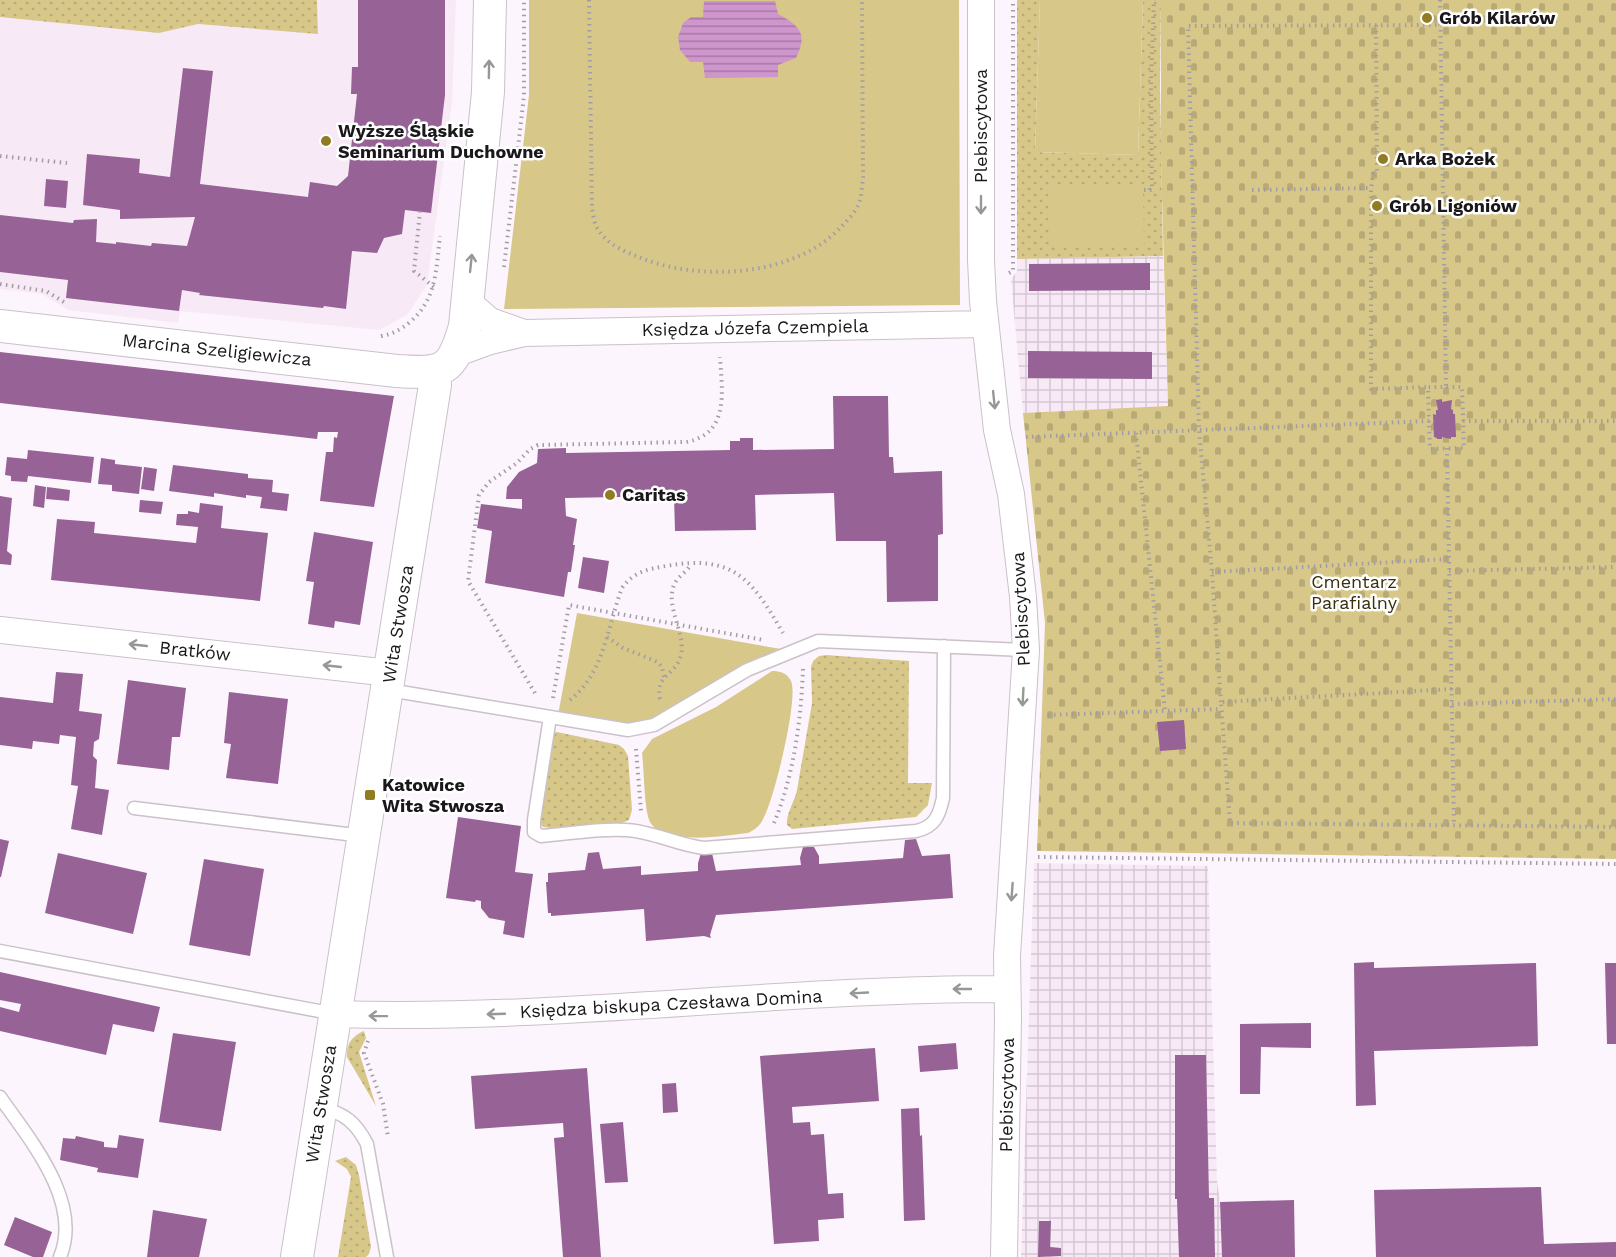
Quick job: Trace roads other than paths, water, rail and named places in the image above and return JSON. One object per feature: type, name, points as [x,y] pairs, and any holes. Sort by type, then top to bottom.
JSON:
[{"type":"street","name":"Wita Stwosza","points":[[297,1257],[435,385],[465,326],[489,92],[490,0]]},
{"type":"street","name":"Plebiscytowa","points":[[981,0],[981,260],[985,324],[997,430],[1013,515],[1023,597],[1026,650],[1006,989],[1008,1018],[1004,1257]]},
{"type":"street","name":"Księdza Józefa Czempiela","points":[[468,302],[490,321],[524,333]]},
{"type":"street","name":"Księdza Józefa Czempiela","points":[[445,362],[490,341],[524,333],[985,324]]},
{"type":"street","name":"Marcina Szeligiewicza","points":[[0,326],[397,370],[445,362]]},
{"type":"street","name":"Bratków","points":[[0,630],[389,681]]},
{"type":"street","name":"Księdza biskupa Czesława Domina","points":[[335,1014],[510,1014],[917,989],[1006,989]]},
{"type":"lane","points":[[389,681],[628,730],[654,724],[747,670],[818,641],[1026,650]]},
{"type":"lane","points":[[550,713],[534,832],[541,836],[626,830],[643,832],[688,846],[704,848],[916,831],[927,829],[935,822],[943,798],[944,646]]},
{"type":"lane","points":[[134,808],[364,836]]},
{"type":"lane","points":[[0,951],[335,1014]]},
{"type":"lane","points":[[0,1097],[35,1148],[60,1193],[66,1224],[64,1246],[60,1257]]},
{"type":"lane","points":[[320,1108],[337,1112],[345,1117],[361,1132],[367,1144],[387,1257]]},
{"type":"place","name":"Grób Kilarów","points":[[1427,18]]},
{"type":"place","name":"Wyższe Śląskie Seminarium Duchowne","points":[[326,141]]},
{"type":"place","name":"Arka Bożek","points":[[1383,159]]},
{"type":"place","name":"Grób Ligoniów","points":[[1377,206]]},
{"type":"place","name":"Caritas","points":[[610,495]]},
{"type":"place","name":"Katowice Wita Stwosza","points":[[370,795]]},
{"type":"park label","name":"Cmentarz Parafialny","points":[[1354,592]]}]
